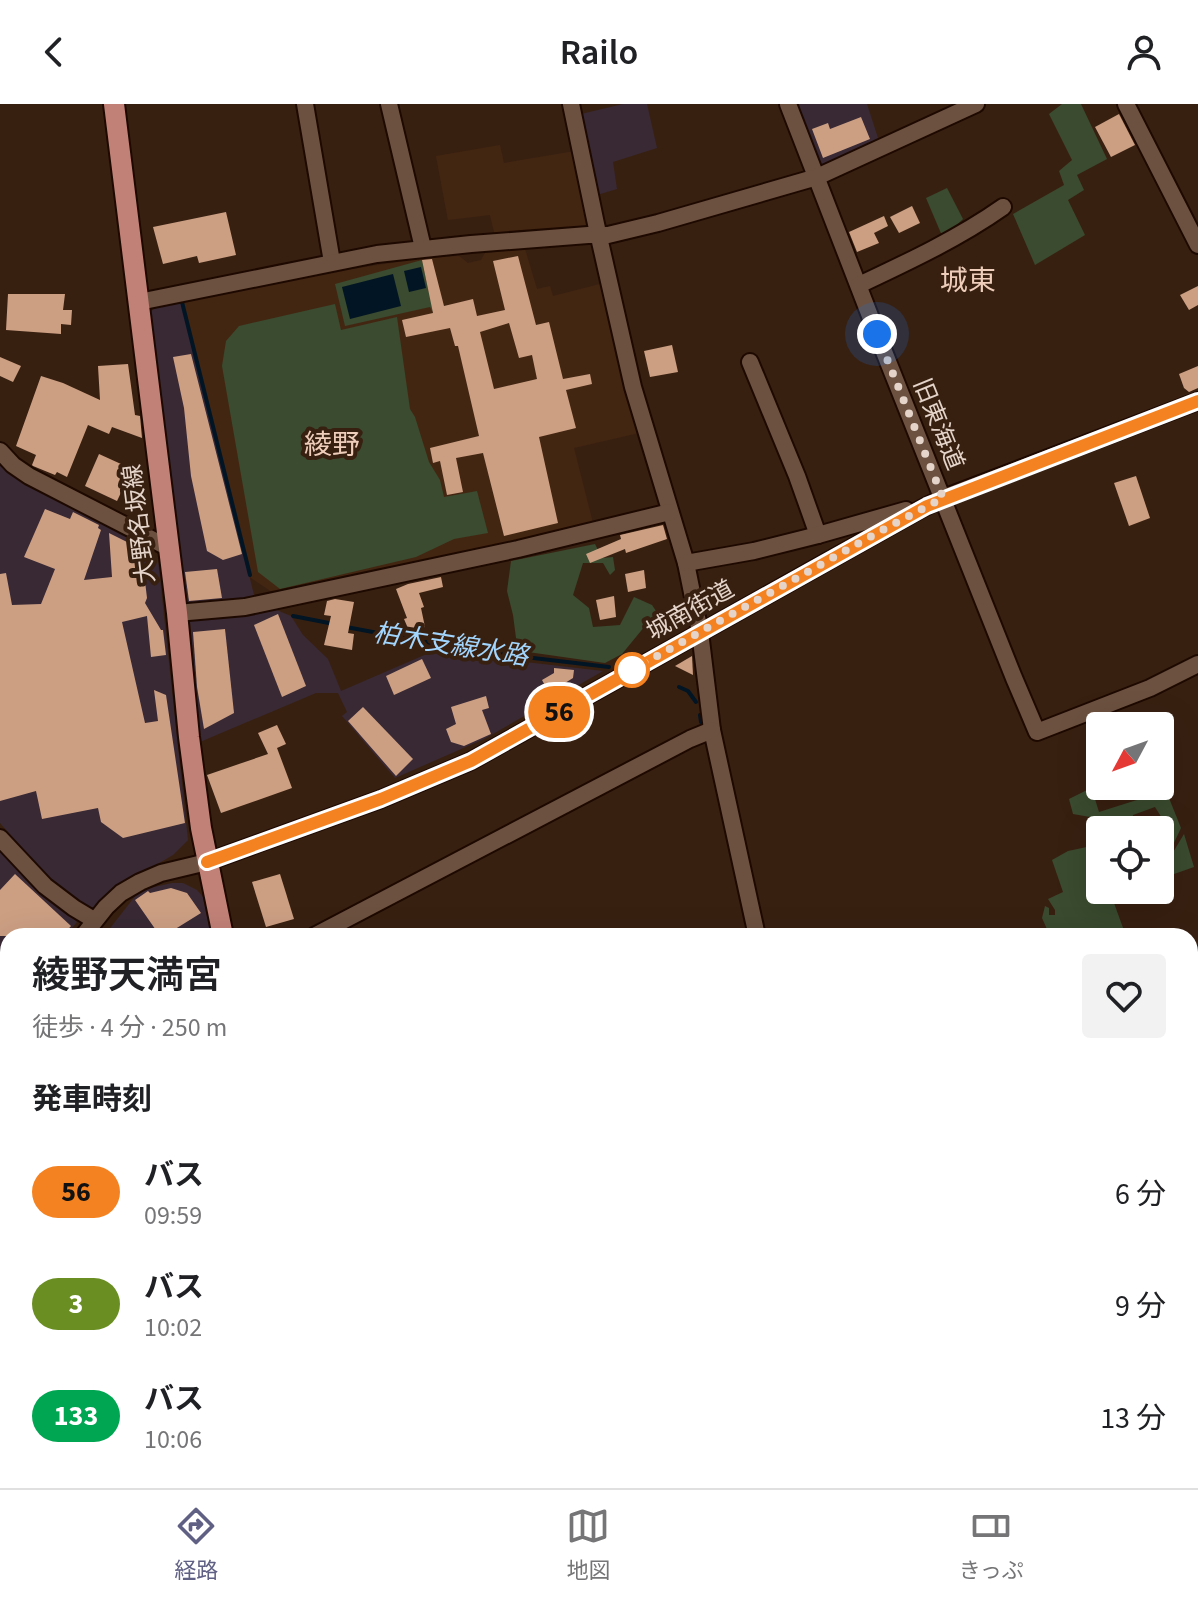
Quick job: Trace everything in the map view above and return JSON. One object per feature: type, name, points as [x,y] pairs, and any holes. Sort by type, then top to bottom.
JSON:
[{"type":"main road","name":"大野名坂線","points":[[114,104],[177,613],[189,737],[207,862],[221,928]]},
{"type":"street","points":[[305,104],[332,262]]},
{"type":"street","points":[[389,104],[423,248]]},
{"type":"street","points":[[571,104],[633,387],[686,563],[700,632],[712,730],[755,928]]},
{"type":"street","name":"旧東海道","points":[[788,104],[1037,732],[1150,688],[1198,664]]},
{"type":"street","points":[[139,302],[377,254],[608,235],[817,177],[976,104]]},
{"type":"street","points":[[1126,104],[1198,245]]},
{"type":"street","points":[[859,285],[1003,207]]},
{"type":"street","points":[[750,362],[818,535]]},
{"type":"street","name":"城南街道","points":[[88,928],[121,893],[140,882],[161,873],[207,862],[381,799],[471,761],[943,498],[1198,401]]},
{"type":"street","points":[[0,451],[29,476],[167,547]]},
{"type":"street","points":[[686,563],[754,551],[900,511],[921,509]]},
{"type":"street","points":[[177,613],[245,607],[518,549],[670,512]]},
{"type":"street","points":[[329,928],[712,730]]},
{"type":"street","points":[[0,838],[45,886],[94,920]]},
{"type":"shaded area","points":[[623,104],[647,104],[657,148],[613,162],[617,189],[597,195],[581,114]]},
{"type":"shaded area","points":[[796,104],[867,104],[879,141],[821,165]]},
{"type":"shaded area","points":[[500,145],[504,163],[575,151],[589,224],[585,229],[495,236],[490,215],[448,220],[436,156]]},
{"type":"shaded area","points":[[525,249],[537,289],[550,286],[553,296],[604,283],[639,433],[574,448],[594,527],[278,596],[251,578],[183,301],[424,258],[459,256],[468,263],[481,260],[485,253]]},
{"type":"shaded area","points":[[181,302],[255,599],[185,607],[150,313],[156,306]]},
{"type":"shaded area","points":[[0,461],[14,476],[144,545],[158,560],[188,840],[173,855],[131,879],[94,907],[86,908],[49,879],[0,823]]},
{"type":"shaded area","points":[[267,606],[291,616],[303,635],[328,659],[341,691],[436,650],[603,671],[484,739],[395,778],[342,716],[347,712],[338,693],[316,693],[200,742],[190,621]]},
{"type":"shaded area","points":[[0,843],[77,922],[72,928],[0,928]]},
{"type":"shaded area","points":[[183,883],[197,890],[203,897],[209,928],[110,928],[140,890]]},
{"type":"green space","points":[[1062,104],[1081,104],[1107,159],[1077,175],[1084,190],[1068,200],[1085,235],[1035,265],[1013,214],[1064,185],[1059,171],[1072,160],[1049,114]]},
{"type":"green space","points":[[947,188],[963,219],[943,238],[926,198]]},
{"type":"green space","points":[[422,260],[429,293],[437,309],[432,311],[430,307],[345,326],[335,284]]},
{"type":"green space","points":[[335,304],[341,330],[397,317],[410,409],[429,462],[440,480],[444,497],[477,491],[488,533],[454,539],[416,557],[280,589],[258,572],[222,366],[226,341],[239,326]]},
{"type":"green space","points":[[595,544],[602,558],[613,557],[615,570],[610,575],[603,563],[583,563],[573,595],[589,608],[593,627],[620,625],[634,597],[652,605],[660,617],[645,626],[622,654],[605,663],[521,651],[507,591],[511,561]]},
{"type":"green space","points":[[1086,790],[1086,800],[1095,800],[1099,812],[1137,800],[1170,800],[1181,828],[1174,843],[1174,816],[1161,816],[1155,807],[1133,816],[1073,814],[1069,799]]},
{"type":"green space","points":[[1184,834],[1194,867],[1174,874],[1174,851]]},
{"type":"green space","points":[[1086,847],[1086,904],[1114,904],[1123,928],[1046,928],[1042,918],[1045,906],[1049,908],[1049,915],[1055,915],[1048,899],[1063,892],[1052,860],[1068,851]]},
{"type":"water","points":[[421,267],[426,288],[409,292],[404,271]]},
{"type":"water","points":[[393,274],[401,306],[350,319],[342,287]]},
{"type":"building","points":[[1119,114],[1135,145],[1111,157],[1095,127]]},
{"type":"building","points":[[861,117],[870,139],[823,158],[812,129],[828,123],[830,129]]},
{"type":"building","points":[[912,206],[920,223],[899,233],[890,217]]},
{"type":"building","points":[[226,212],[236,255],[199,263],[197,256],[163,264],[153,227]]},
{"type":"building","points":[[884,216],[888,226],[874,233],[879,243],[857,252],[849,232]]},
{"type":"building","points":[[518,256],[536,325],[549,322],[563,379],[590,374],[592,384],[566,390],[576,428],[539,437],[558,523],[504,536],[483,453],[456,458],[463,492],[447,495],[440,461],[433,463],[430,448],[479,436],[458,346],[455,346],[450,328],[406,337],[402,320],[433,313],[422,260],[432,259],[444,306],[473,299],[477,316],[505,310],[493,261]],"holes":[[[509,323],[519,358],[532,355],[537,379],[494,389],[480,332]]]},
{"type":"building","points":[[1198,286],[1198,305],[1189,310],[1180,295]]},
{"type":"building","points":[[8,294],[65,294],[63,310],[72,310],[71,325],[61,324],[61,334],[6,330]]},
{"type":"building","points":[[672,345],[678,372],[650,377],[644,351]]},
{"type":"building","points":[[191,354],[242,554],[223,560],[207,551],[191,476],[184,408],[173,357]]},
{"type":"building","points":[[0,357],[21,366],[13,382],[0,376]]},
{"type":"building","points":[[128,364],[135,415],[140,416],[142,438],[112,427],[109,434],[88,425],[67,477],[33,466],[36,455],[16,446],[41,376],[100,400],[98,366]]},
{"type":"building","points":[[1198,366],[1198,388],[1189,392],[1184,388],[1179,374]]},
{"type":"building","points":[[99,454],[132,469],[117,501],[85,486]]},
{"type":"building","points":[[1136,476],[1150,518],[1129,526],[1114,483]]},
{"type":"building","points":[[45,509],[70,519],[73,512],[99,525],[101,530],[84,580],[112,577],[109,533],[137,547],[142,556],[145,603],[163,630],[166,655],[151,657],[147,616],[122,622],[145,723],[158,721],[154,690],[166,695],[185,823],[123,838],[101,822],[98,808],[42,819],[36,791],[0,801],[0,574],[6,573],[12,605],[41,604],[55,569],[24,557]]},
{"type":"building","points":[[663,525],[667,539],[626,553],[625,549],[590,563],[586,554],[621,539],[620,535]]},
{"type":"building","points":[[217,569],[222,598],[189,601],[185,572]]},
{"type":"building","points":[[644,570],[646,588],[628,592],[625,574]]},
{"type":"building","points":[[441,577],[443,587],[419,593],[424,607],[421,608],[425,627],[410,633],[396,589]]},
{"type":"building","points":[[614,596],[616,617],[600,620],[596,600]]},
{"type":"building","points":[[327,601],[354,602],[348,633],[354,634],[352,650],[324,645],[331,616],[324,615]]},
{"type":"building","points":[[278,614],[306,686],[282,697],[254,625]]},
{"type":"building","points":[[225,629],[234,713],[204,729],[193,632]]},
{"type":"building","points":[[692,656],[693,675],[675,666]]},
{"type":"building","points":[[422,659],[431,678],[394,695],[386,676]]},
{"type":"building","points":[[554,668],[574,670],[573,678],[549,693],[542,680],[554,673]]},
{"type":"building","points":[[486,696],[489,708],[482,710],[491,734],[464,746],[451,742],[446,729],[456,724],[451,707]]},
{"type":"building","points":[[363,707],[413,759],[396,776],[348,721]]},
{"type":"building","points":[[277,725],[286,744],[277,748],[292,788],[221,813],[207,775],[268,754],[258,733]]},
{"type":"building","points":[[15,874],[71,926],[0,928],[0,890]]},
{"type":"building","points":[[280,874],[294,919],[266,927],[252,882]]},
{"type":"building","points":[[171,888],[187,893],[201,913],[177,928],[154,928],[135,900],[148,891]]},
{"type":"waterway","points":[[182,302],[250,575]]},
{"type":"waterway","name":"柏木支線水路","points":[[293,616],[334,624]]},
{"type":"waterway","name":"柏木支線水路","points":[[346,627],[475,651],[609,667]]},
{"type":"waterway","points":[[679,687],[688,691],[696,702]]},
{"type":"waterway","name":"柏木支線水路","points":[[700,715],[701,722]]},
{"type":"bus line","name":"56","points":[[207,862],[381,799],[471,761],[927,506],[1198,401]]},
{"type":"district","name":"城東","points":[[968,280]]},
{"type":"district","name":"綾野","points":[[332,444]]},
{"type":"route","points":[[632,670],[943,498],[877,334]]}]
